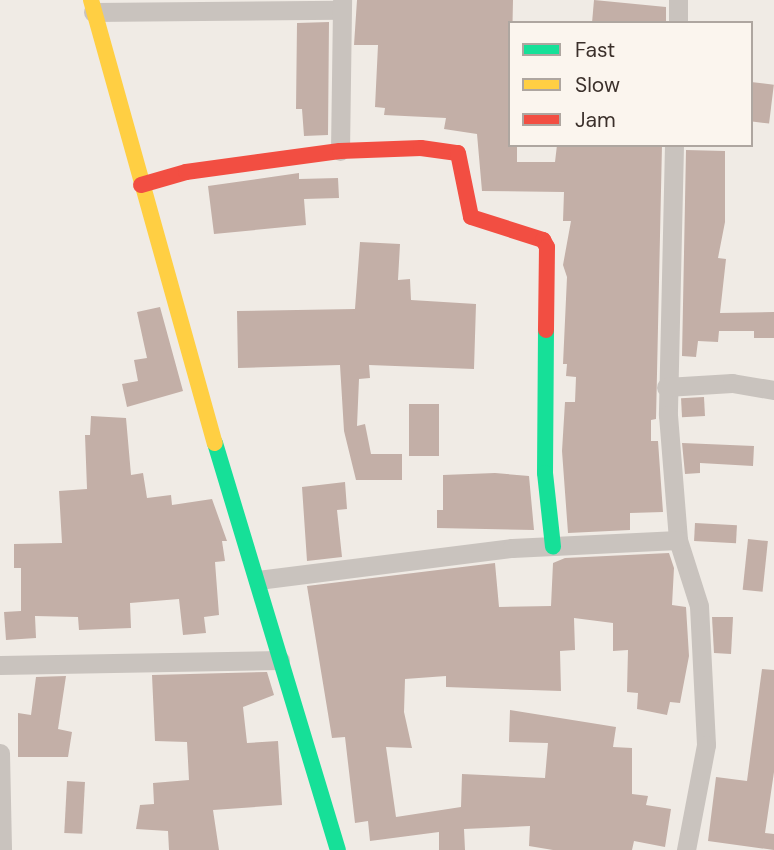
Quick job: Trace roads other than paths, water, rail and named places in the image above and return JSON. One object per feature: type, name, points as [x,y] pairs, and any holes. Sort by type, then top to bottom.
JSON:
[{"type":"street","points":[[677,21],[678,0]]},
{"type":"street","points":[[338,850],[141,185],[92,6],[341,5],[340,151]]},
{"type":"street","points":[[674,147],[666,387],[678,540],[698,606],[706,745],[686,850]]},
{"type":"street","points":[[141,185],[186,172],[340,151],[454,149],[463,164],[467,212],[471,217],[543,240],[547,247],[545,473],[553,547]]},
{"type":"street","points":[[666,387],[732,383],[774,390]]},
{"type":"street","points":[[258,580],[512,548],[678,540]]},
{"type":"street","points":[[0,666],[280,660]]},
{"type":"street","points":[[0,753],[2,850]]}]
